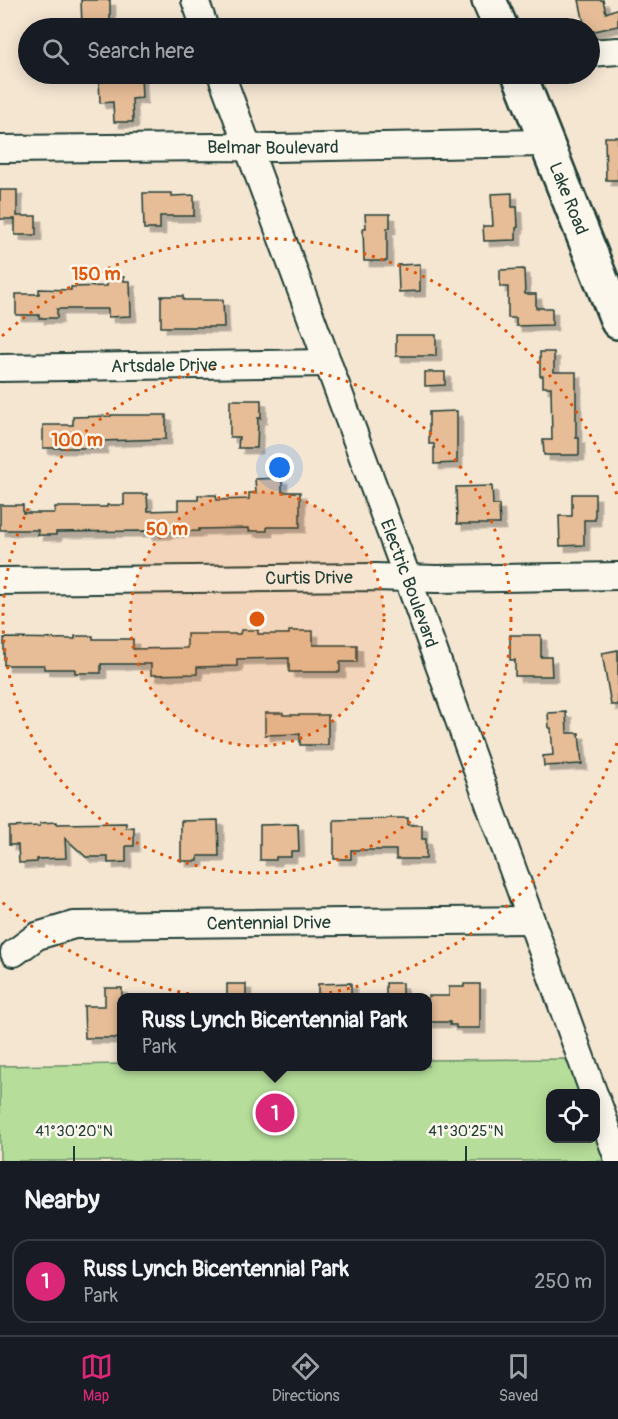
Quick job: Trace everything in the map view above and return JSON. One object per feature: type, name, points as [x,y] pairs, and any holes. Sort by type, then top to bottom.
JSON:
[{"type":"main road","points":[[489,0],[497,18]]},
{"type":"main road","name":"Lake Road","points":[[523,84],[546,142],[606,264],[618,322]]},
{"type":"street","points":[[195,0],[201,18]]},
{"type":"street","points":[[600,52],[618,51]]},
{"type":"street","name":"Electric Boulevard","points":[[225,84],[592,1089]]},
{"type":"street","name":"Belmar Boulevard","points":[[0,149],[275,148],[546,142]]},
{"type":"street","name":"Artsdale Drive","points":[[0,368],[328,363]]},
{"type":"street","name":"Curtis Drive","points":[[0,581],[618,576]]},
{"type":"street","name":"Centennial Drive","points":[[14,953],[37,936],[74,925],[530,920]]},
{"type":"street","points":[[600,1109],[618,1159]]},
{"type":"green space","points":[[568,1059],[579,1089],[546,1089],[546,1143],[600,1143],[606,1161],[0,1161],[0,1066],[117,1064],[117,1071],[432,1071],[432,1060]]},
{"type":"building","points":[[81,0],[110,0],[110,18],[82,18]]},
{"type":"building","points":[[579,0],[603,0],[606,13],[618,8],[618,26],[600,30],[600,18],[583,18]]},
{"type":"building","points":[[99,84],[141,84],[142,98],[132,99],[133,122],[114,122],[113,102],[100,103]]},
{"type":"building","points":[[605,137],[618,137],[618,180],[606,180]]},
{"type":"building","points":[[0,190],[17,190],[17,216],[36,216],[36,235],[15,235],[15,219],[0,219]]},
{"type":"building","points":[[143,193],[172,193],[172,196],[194,195],[194,216],[160,216],[160,229],[144,229]]},
{"type":"building","points":[[512,193],[512,207],[517,207],[516,240],[484,241],[483,226],[493,226],[491,194]]},
{"type":"building","points":[[365,214],[390,214],[390,228],[387,228],[387,261],[364,261]]},
{"type":"building","points":[[420,264],[420,291],[399,292],[398,265]]},
{"type":"building","points":[[524,269],[525,294],[536,294],[536,308],[552,308],[552,325],[516,326],[516,318],[508,318],[508,287],[500,287],[500,270]]},
{"type":"building","points":[[107,277],[124,277],[124,281],[130,281],[131,316],[108,317],[108,309],[57,309],[57,318],[16,315],[16,294],[39,294],[39,289],[71,290],[71,287],[107,286]]},
{"type":"building","points":[[161,296],[183,296],[183,300],[223,300],[224,327],[161,327]]},
{"type":"building","points":[[396,335],[436,335],[436,356],[396,356]]},
{"type":"building","points":[[540,352],[554,352],[554,372],[576,372],[576,438],[579,438],[579,455],[544,455],[543,440],[552,440],[551,387],[543,387],[543,376],[540,376]]},
{"type":"building","points":[[425,372],[445,372],[445,385],[425,386]]},
{"type":"building","points":[[230,400],[261,400],[257,448],[238,448],[239,437],[230,437]]},
{"type":"building","points":[[457,411],[457,463],[434,464],[434,444],[429,444],[429,412]]},
{"type":"building","points":[[166,415],[166,439],[102,441],[102,448],[43,448],[43,425],[73,425],[73,417]]},
{"type":"building","points":[[282,478],[282,492],[300,492],[300,527],[267,527],[267,531],[249,531],[249,528],[199,529],[199,531],[147,534],[147,531],[56,532],[56,535],[38,535],[38,530],[0,530],[0,505],[23,505],[23,513],[55,513],[55,507],[124,505],[124,494],[147,494],[148,511],[178,510],[178,500],[198,500],[198,495],[216,495],[217,500],[249,499],[249,493],[256,493],[255,479]]},
{"type":"building","points":[[492,486],[493,505],[499,505],[500,524],[457,524],[456,487]]},
{"type":"building","points":[[572,494],[595,494],[595,520],[584,520],[584,545],[560,546],[559,516],[572,516]]},
{"type":"building","points":[[241,630],[258,630],[258,634],[313,631],[313,645],[357,645],[357,662],[340,662],[340,672],[289,672],[289,658],[237,659],[237,666],[197,667],[197,674],[151,675],[151,664],[101,664],[101,673],[75,673],[75,669],[44,669],[44,665],[4,665],[4,638],[75,639],[75,636],[93,636],[93,639],[133,639],[133,649],[187,648],[187,634],[240,634]]},
{"type":"building","points":[[510,635],[541,635],[541,657],[551,657],[552,676],[515,676],[515,660],[510,660]]},
{"type":"building","points":[[618,650],[618,705],[611,705],[602,653]]},
{"type":"building","points":[[566,712],[567,733],[579,733],[582,764],[544,766],[543,756],[553,755],[548,713]]},
{"type":"building","points":[[265,713],[328,715],[328,745],[300,745],[300,734],[265,735]]},
{"type":"building","points":[[408,818],[408,825],[422,825],[422,839],[426,839],[426,859],[396,859],[396,850],[351,850],[351,859],[334,859],[334,820]]},
{"type":"building","points":[[218,820],[219,856],[198,856],[198,861],[181,861],[181,821]]},
{"type":"building","points":[[57,822],[57,824],[126,823],[126,828],[134,827],[134,846],[126,846],[126,862],[108,863],[108,857],[86,857],[65,838],[66,858],[37,859],[37,862],[19,863],[18,845],[9,845],[9,827],[40,826],[40,823]]},
{"type":"building","points":[[298,824],[299,851],[291,851],[291,857],[260,860],[260,825]]},
{"type":"building","points":[[351,983],[351,993],[318,993],[318,984]]},
{"type":"building","points":[[386,983],[402,983],[402,993],[386,993]]},
{"type":"building","points":[[227,984],[246,984],[246,993],[227,993]]},
{"type":"building","points":[[464,984],[480,984],[480,1028],[456,1028],[456,1025],[450,1025],[450,1022],[432,1022],[432,996],[449,996],[449,987],[464,987]]},
{"type":"building","points":[[105,988],[122,988],[122,993],[117,993],[117,1038],[85,1038],[84,1006],[105,1006]]},
{"type":"place","name":"Russ Lynch Bicentennial Park","points":[[275,1113]]}]
